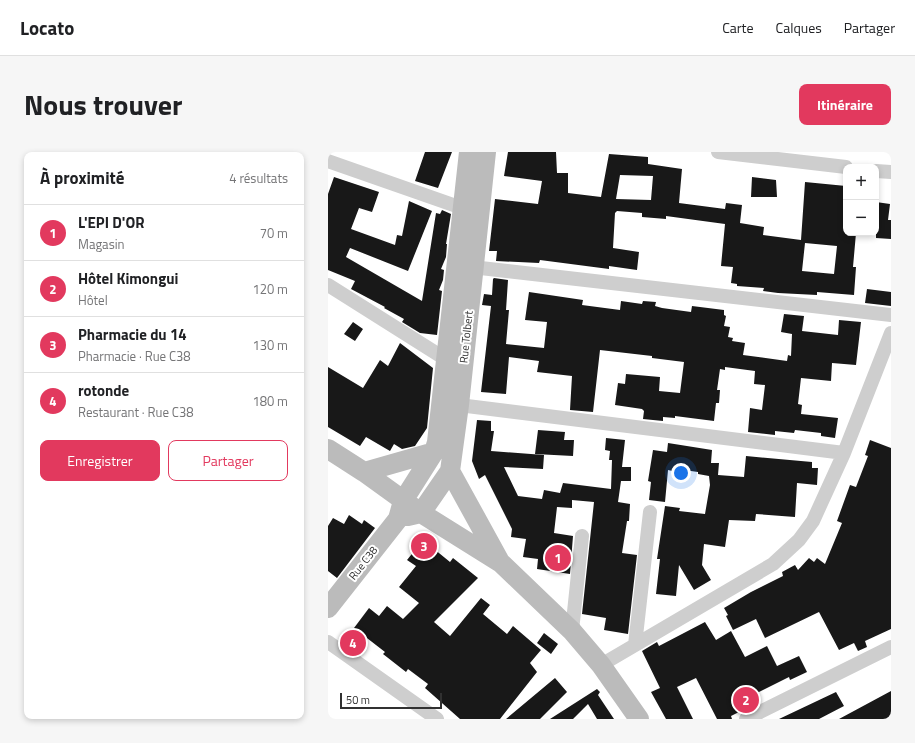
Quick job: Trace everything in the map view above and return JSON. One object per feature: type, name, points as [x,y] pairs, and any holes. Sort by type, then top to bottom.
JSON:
[{"type":"street","name":"Rue Tolbert","points":[[401,510],[434,452],[440,426],[469,152]]},
{"type":"street","name":"Rue Tolbert","points":[[421,513],[450,471],[459,405],[472,267],[486,152]]},
{"type":"street","points":[[718,152],[843,167]]},
{"type":"street","points":[[328,161],[462,208]]},
{"type":"street","points":[[879,170],[891,172]]},
{"type":"street","points":[[472,267],[891,315]]},
{"type":"street","points":[[328,285],[446,360]]},
{"type":"street","points":[[601,665],[773,564],[788,552],[813,521],[844,453],[891,333]]},
{"type":"street","points":[[459,405],[844,453]]},
{"type":"street","points":[[328,449],[364,472],[401,510],[421,513],[501,563],[572,631],[601,665],[639,719]]},
{"type":"street","points":[[364,472],[434,452]]},
{"type":"street","points":[[450,471],[501,563]]},
{"type":"street","name":"Rue C38","points":[[328,608],[401,510]]},
{"type":"street","points":[[635,645],[650,512]]},
{"type":"street","points":[[572,631],[582,536]]},
{"type":"street","points":[[328,642],[437,719]]},
{"type":"street","points":[[746,719],[891,647]]},
{"type":"building","points":[[425,152],[452,152],[438,188],[415,181]]},
{"type":"building","points":[[508,152],[556,152],[557,173],[568,173],[568,193],[601,197],[609,154],[648,157],[648,164],[682,169],[679,203],[725,209],[726,203],[742,205],[740,223],[764,227],[763,235],[801,240],[805,182],[843,186],[843,236],[856,236],[853,267],[856,267],[854,295],[817,292],[817,295],[778,293],[763,291],[764,288],[737,286],[737,284],[731,283],[733,267],[721,266],[725,224],[666,216],[666,219],[642,217],[642,213],[617,211],[615,213],[613,248],[639,252],[637,270],[609,266],[609,269],[540,260],[539,263],[496,261],[497,251],[489,251],[495,199],[538,204],[542,181],[504,176]],"holes":[[[620,175],[653,176],[651,200],[616,199]],[[805,243],[837,246],[834,274],[802,271]]]},
{"type":"building","points":[[334,177],[379,192],[372,212],[359,208],[351,229],[395,245],[397,235],[402,236],[409,201],[432,211],[408,271],[350,248],[346,257],[422,301],[436,213],[440,214],[442,210],[451,214],[446,244],[446,257],[441,269],[444,270],[443,280],[439,290],[442,291],[437,335],[420,333],[402,322],[404,319],[351,289],[355,281],[328,270],[328,194]]},
{"type":"building","points":[[752,177],[776,180],[777,197],[751,197]]},
{"type":"building","points":[[879,202],[890,204],[888,220],[891,220],[891,239],[876,238],[876,236],[879,236]]},
{"type":"building","points":[[494,278],[508,280],[506,310],[509,310],[506,344],[544,348],[547,322],[525,320],[529,292],[583,300],[582,305],[620,310],[621,301],[642,304],[643,301],[656,302],[655,306],[662,308],[691,312],[692,306],[724,310],[724,315],[726,316],[724,326],[730,327],[728,337],[733,338],[732,341],[745,343],[743,355],[787,361],[788,355],[791,356],[792,334],[781,332],[784,314],[804,316],[802,331],[838,335],[839,320],[861,322],[856,365],[832,363],[831,381],[801,378],[798,404],[802,405],[801,414],[838,418],[835,438],[821,436],[821,433],[795,430],[794,433],[775,431],[775,435],[748,432],[750,408],[762,410],[765,385],[754,384],[755,371],[725,367],[725,370],[720,369],[717,390],[720,390],[719,403],[716,403],[714,421],[675,416],[675,418],[663,417],[663,421],[643,419],[644,411],[642,409],[615,405],[618,383],[625,384],[626,374],[660,377],[659,391],[680,393],[684,362],[652,358],[652,356],[600,350],[593,412],[570,410],[572,376],[537,372],[539,361],[509,357],[506,394],[481,392],[491,306],[482,305],[484,294],[492,295]]},
{"type":"building","points":[[867,289],[891,292],[891,306],[865,303]]},
{"type":"building","points":[[353,322],[363,329],[355,341],[344,334]]},
{"type":"building","points":[[400,343],[433,368],[427,428],[415,446],[402,449],[394,444],[390,451],[366,437],[360,446],[328,427],[328,367],[363,388],[380,360],[388,366]]},
{"type":"building","points":[[477,420],[491,421],[491,431],[494,431],[491,451],[544,455],[543,469],[504,467],[518,496],[542,499],[544,490],[560,493],[563,483],[611,489],[612,460],[609,460],[610,451],[605,450],[606,438],[625,440],[622,467],[631,467],[631,481],[621,481],[618,502],[630,504],[629,521],[627,521],[622,553],[637,555],[628,634],[604,630],[606,618],[582,614],[594,502],[572,500],[572,508],[557,507],[554,533],[573,536],[570,574],[537,569],[538,559],[523,557],[526,539],[511,537],[512,529],[485,475],[479,479],[472,461]]},
{"type":"building","points":[[538,430],[565,432],[564,440],[574,440],[573,456],[535,454]]},
{"type":"building","points":[[870,440],[891,448],[891,629],[865,641],[867,647],[858,651],[854,643],[839,650],[819,612],[765,638],[756,619],[733,630],[724,608],[783,576],[782,572],[795,565],[798,570],[809,558],[814,562],[817,558],[825,564],[842,523],[837,521],[850,485],[856,487],[868,456],[865,455]]},
{"type":"building","points":[[668,443],[712,450],[711,463],[719,463],[718,475],[744,477],[746,456],[812,462],[812,468],[818,468],[817,485],[797,483],[795,517],[756,514],[755,521],[729,520],[725,547],[704,544],[702,565],[711,580],[694,590],[679,565],[676,596],[656,594],[660,559],[657,559],[665,506],[680,508],[679,511],[705,514],[710,485],[709,476],[698,474],[698,472],[677,469],[677,472],[668,470],[665,502],[649,500],[651,482],[648,481],[653,450],[667,452]]},
{"type":"building","points":[[349,515],[362,524],[364,520],[375,528],[337,578],[328,571],[328,526],[333,518],[344,524]]},
{"type":"building","points":[[423,540],[450,562],[453,558],[478,578],[434,622],[450,636],[481,598],[490,605],[483,614],[507,634],[513,626],[541,650],[530,663],[537,672],[500,719],[460,719],[425,688],[428,684],[408,669],[406,672],[383,654],[385,652],[354,628],[369,608],[379,616],[387,606],[403,619],[419,603],[399,587],[416,566],[407,560]]},
{"type":"building","points":[[705,622],[716,640],[731,631],[745,657],[767,646],[777,666],[799,656],[807,672],[790,680],[789,677],[757,693],[759,702],[731,716],[732,719],[717,719],[696,678],[677,687],[693,719],[666,719],[651,692],[660,688],[642,651],[657,642],[659,646]]},
{"type":"building","points":[[544,633],[558,644],[551,654],[537,643]]},
{"type":"building","points":[[555,678],[567,692],[540,719],[506,719]]},
{"type":"building","points":[[597,689],[600,692],[598,695],[614,719],[597,719],[588,704],[573,719],[550,719]]},
{"type":"building","points":[[891,691],[891,719],[839,719]]},
{"type":"building","points":[[836,692],[844,706],[819,719],[779,719]]},
{"type":"place","name":"Pharmacie du 14","points":[[424,546]]},
{"type":"place","name":"L'EPI D'OR","points":[[558,558]]},
{"type":"place","name":"rotonde","points":[[353,643]]},
{"type":"place","name":"Hôtel Kimongui","points":[[746,700]]}]
